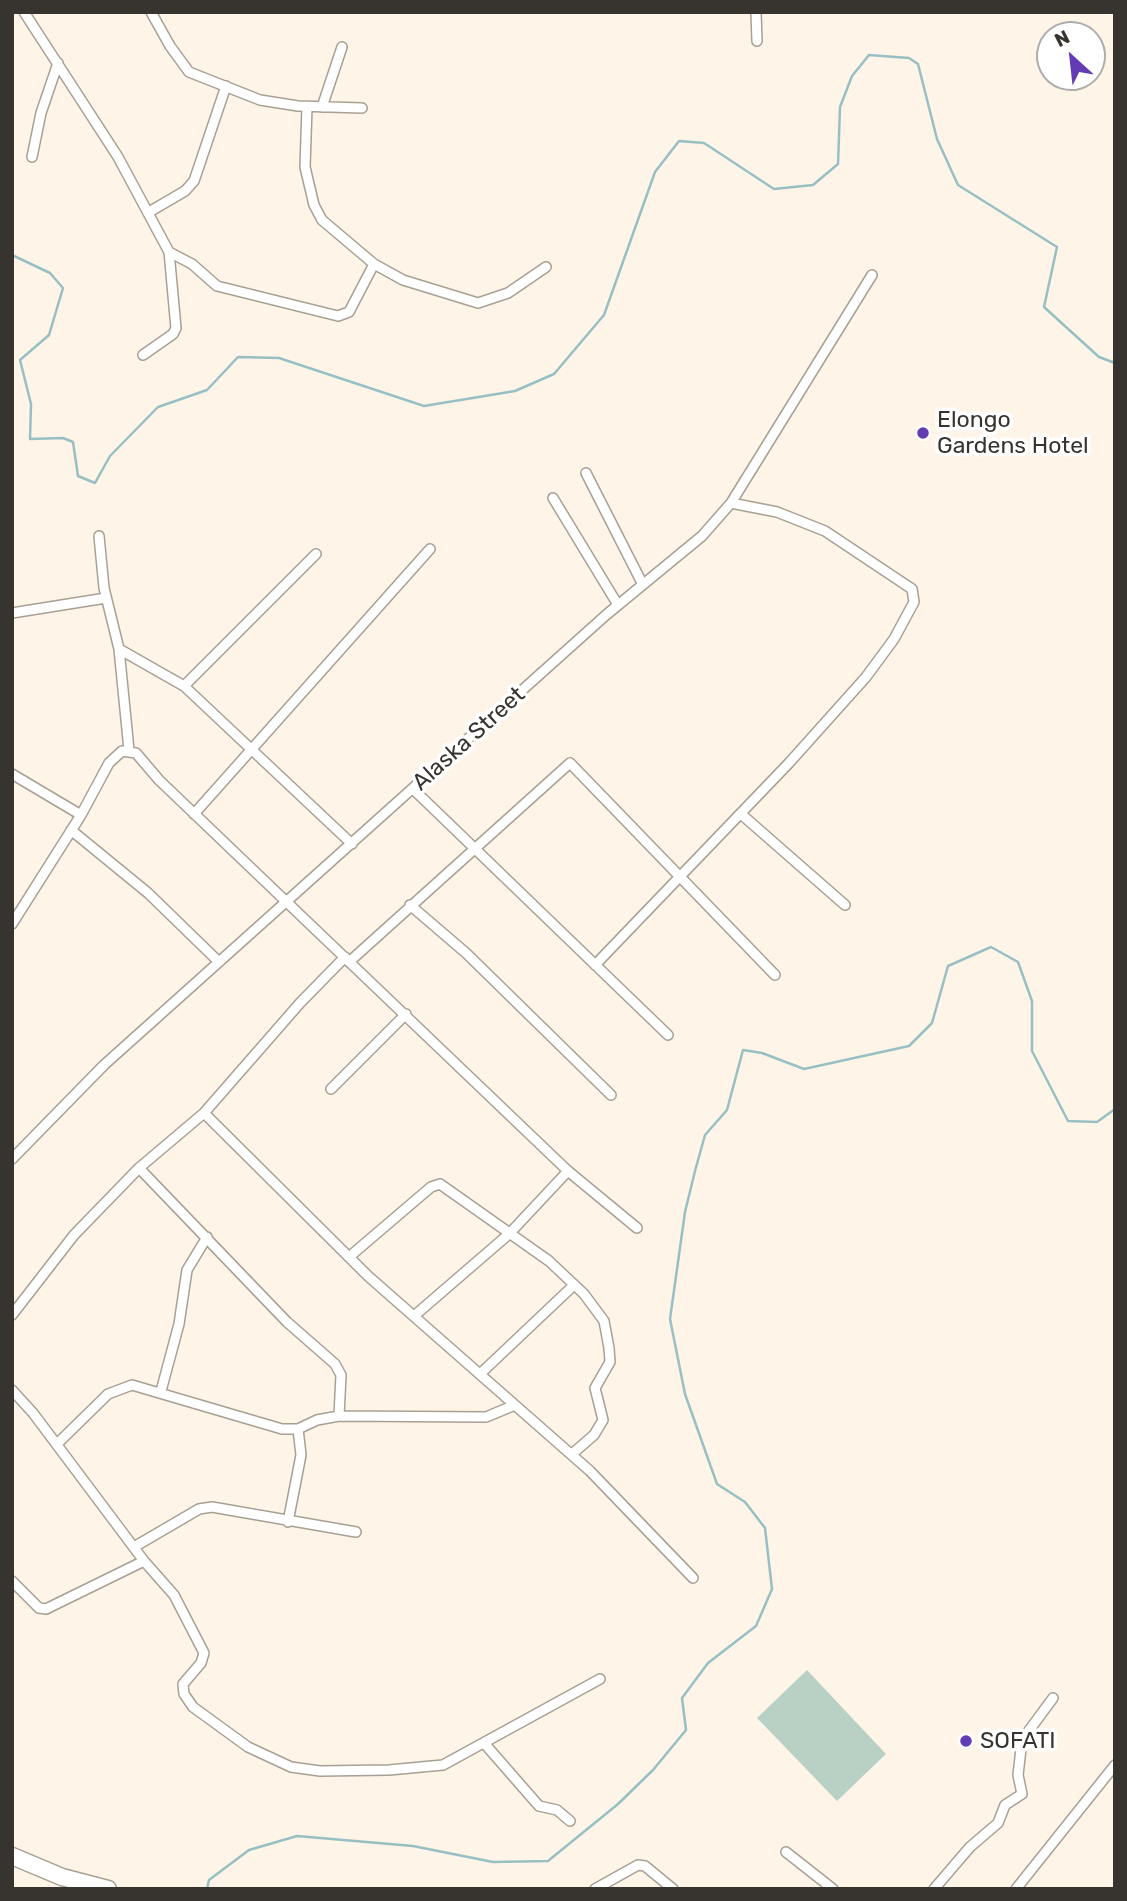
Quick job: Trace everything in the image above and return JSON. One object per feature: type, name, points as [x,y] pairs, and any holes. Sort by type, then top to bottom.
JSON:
[{"type":"highway","points":[[12,1856],[62,1877],[108,1889]]},
{"type":"highway","points":[[12,1865],[77,1889]]},
{"type":"street","points":[[24,12],[118,157],[169,252],[176,328],[173,334],[143,355]]},
{"type":"street","points":[[151,12],[185,68],[260,100],[307,107],[362,108]]},
{"type":"street","points":[[756,12],[757,41]]},
{"type":"street","points":[[322,107],[342,47]]},
{"type":"street","points":[[32,157],[41,113],[58,63]]},
{"type":"street","points":[[149,212],[185,191],[194,181],[226,86]]},
{"type":"street","points":[[307,107],[305,167],[314,205],[322,220],[374,264],[403,280],[478,303],[508,293],[546,267]]},
{"type":"street","points":[[169,252],[192,264],[217,286],[338,316],[349,312],[374,264]]},
{"type":"street","name":"Alaska Street","points":[[12,1159],[104,1065],[642,583],[702,536],[731,503],[873,275]]},
{"type":"street","points":[[586,473],[642,583]]},
{"type":"street","points":[[553,498],[618,605]]},
{"type":"street","points":[[595,965],[741,814],[866,677],[894,639],[915,596],[900,579],[825,531],[777,512],[731,503]]},
{"type":"street","points":[[99,536],[106,598],[119,649],[129,750]]},
{"type":"street","points":[[194,814],[430,549]]},
{"type":"street","points":[[184,686],[316,554]]},
{"type":"street","points":[[12,613],[106,598]]},
{"type":"street","points":[[119,649],[184,686],[253,748],[352,844]]},
{"type":"street","points":[[12,924],[81,815],[109,763],[121,751],[136,753],[194,814],[568,1171],[637,1228]]},
{"type":"street","points":[[12,1315],[74,1235],[139,1168],[204,1113],[292,1011],[347,959],[570,763],[775,975]]},
{"type":"street","points":[[12,774],[81,815]]},
{"type":"street","points":[[413,789],[668,1035]]},
{"type":"street","points":[[741,814],[845,905]]},
{"type":"street","points":[[71,830],[148,893],[219,962]]},
{"type":"street","points":[[410,905],[466,953],[611,1095]]},
{"type":"street","points":[[331,1090],[406,1014]]},
{"type":"street","points":[[204,1113],[349,1257],[572,1454],[692,1578]]},
{"type":"street","points":[[139,1168],[287,1322],[335,1364],[341,1375],[340,1416]]},
{"type":"street","points":[[414,1316],[509,1234],[568,1171]]},
{"type":"street","points":[[349,1257],[435,1184],[440,1184],[549,1261],[574,1285],[604,1321],[610,1362],[595,1388],[603,1420],[594,1435],[572,1454]]},
{"type":"street","points":[[161,1391],[179,1324],[187,1270],[207,1237]]},
{"type":"street","points":[[480,1374],[574,1285]]},
{"type":"street","points":[[57,1444],[108,1394],[132,1385],[161,1391],[268,1426],[298,1429],[317,1420],[340,1416],[463,1419],[486,1417],[515,1405]]},
{"type":"street","points":[[12,1390],[57,1444],[144,1561],[174,1594],[204,1653],[201,1663],[183,1684],[184,1694],[193,1707],[248,1747],[290,1767],[320,1771],[389,1770],[443,1765],[600,1679]]},
{"type":"street","points":[[288,1521],[301,1455],[298,1429]]},
{"type":"street","points":[[134,1547],[199,1509],[212,1507],[356,1532]]},
{"type":"street","points":[[12,1581],[39,1608],[46,1609],[144,1561]]},
{"type":"street","points":[[934,1889],[970,1847],[998,1823],[1005,1805],[1022,1794],[1018,1776],[1022,1740],[1053,1698]]},
{"type":"street","points":[[484,1744],[540,1806],[557,1810],[570,1821]]},
{"type":"street","points":[[1016,1889],[1115,1765]]},
{"type":"street","points":[[786,1852],[833,1889]]},
{"type":"street","points":[[595,1889],[638,1865],[645,1866],[673,1889]]},
{"type":"green space","points":[[807,1670],[886,1754],[837,1801],[757,1718]]},
{"type":"waterway","points":[[12,255],[50,273],[63,288],[49,335],[20,360],[31,404],[30,439],[63,438],[73,442],[78,476],[95,483],[110,456],[158,407],[207,390],[238,357],[279,358],[424,406],[515,391],[554,374],[604,315],[655,172],[679,141],[704,143],[774,189],[813,185],[838,164],[840,107],[852,76],[869,55],[909,58],[918,64],[937,139],[958,185],[1057,247],[1044,307],[1099,357],[1115,363]]},
{"type":"waterway","points":[[207,1889],[209,1880],[249,1850],[297,1836],[413,1846],[493,1862],[548,1861],[618,1804],[653,1770],[686,1730],[682,1698],[708,1663],[756,1626],[772,1589],[765,1528],[745,1502],[717,1484],[685,1394],[670,1319],[685,1212],[695,1171],[705,1135],[727,1110],[743,1050],[762,1053],[804,1069],[909,1046],[932,1023],[948,966],[991,947],[1018,962],[1032,1001],[1032,1051],[1068,1121],[1097,1122],[1115,1109]]},
{"type":"place","name":"Elongo Gardens Hotel","points":[[923,433]]},
{"type":"place","name":"SOFATI","points":[[966,1741]]}]
